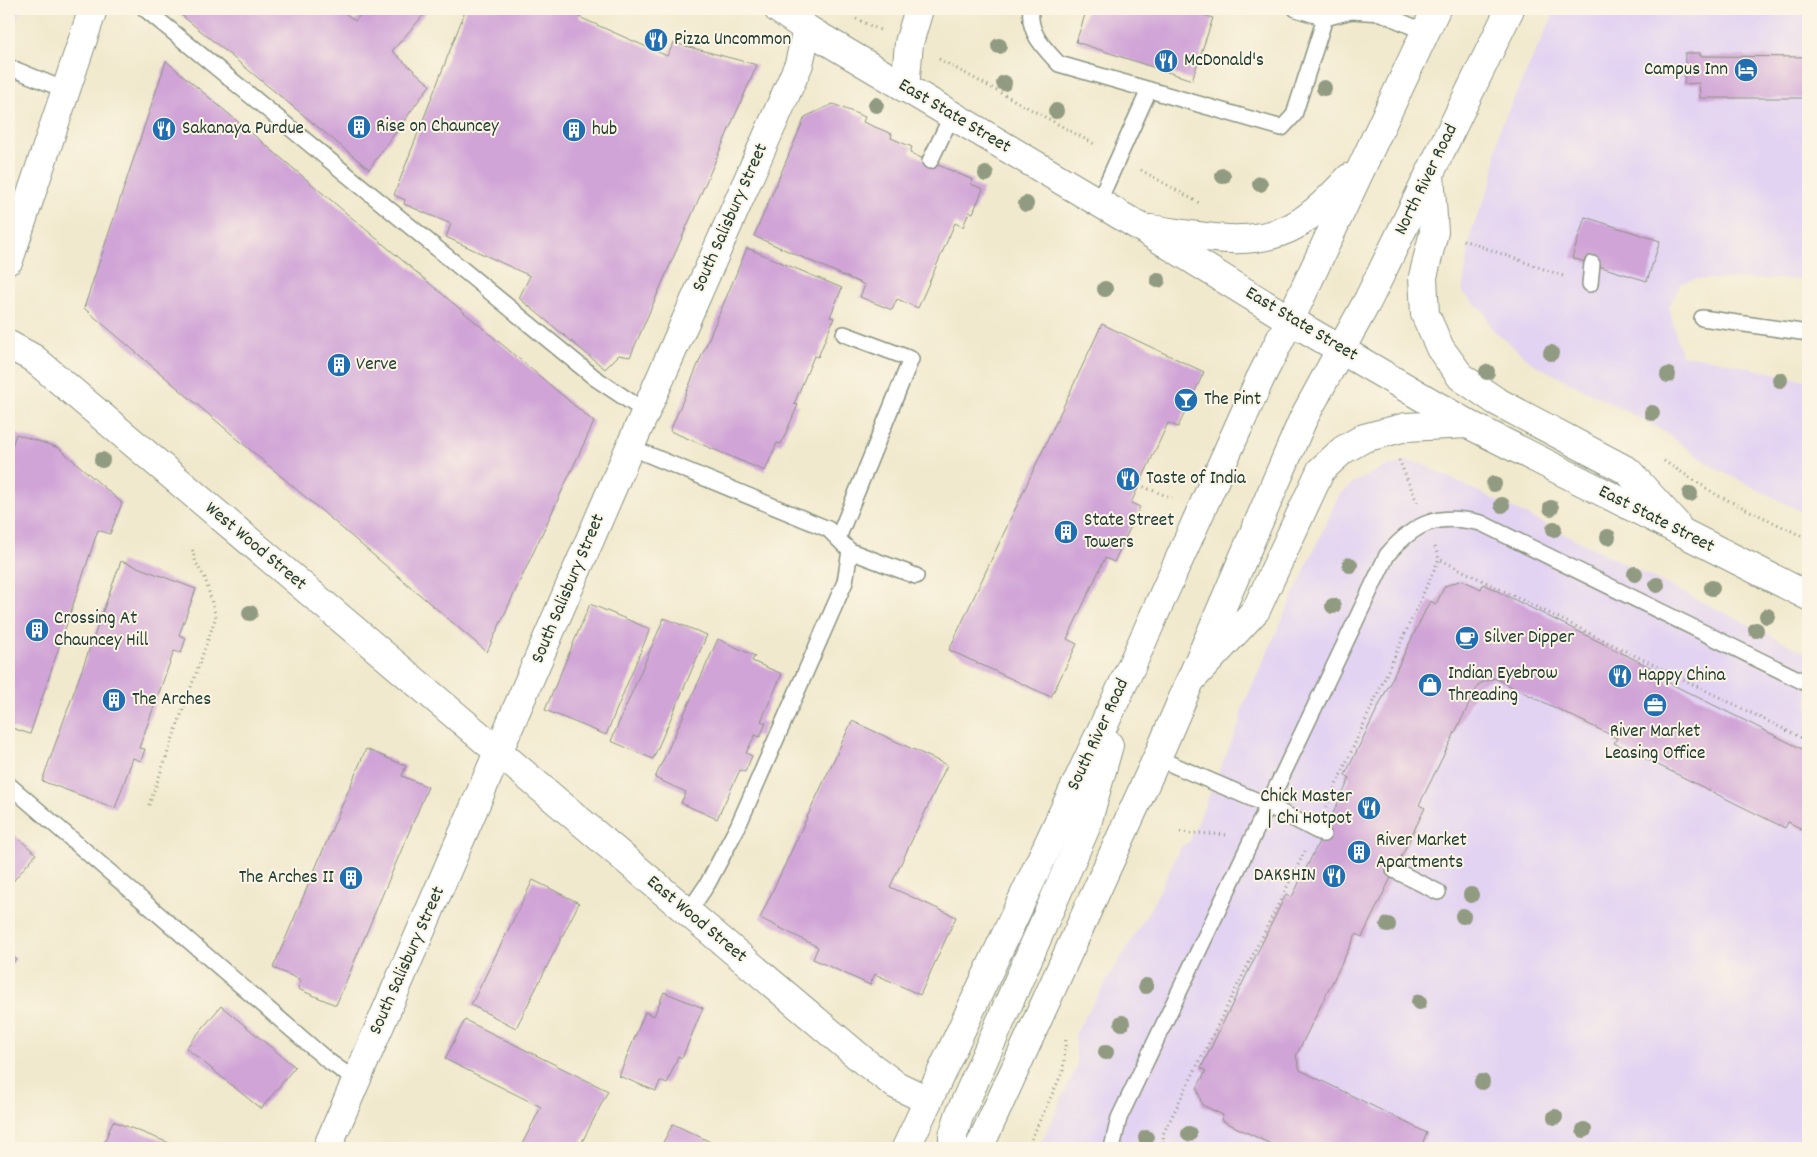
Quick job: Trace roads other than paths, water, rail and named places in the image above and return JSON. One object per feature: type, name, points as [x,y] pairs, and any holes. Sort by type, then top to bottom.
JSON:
[{"type":"main road","points":[[9,260],[93,9]]},
{"type":"main road","name":"East State Street","points":[[778,9],[807,29],[1140,227],[1290,320],[1468,424],[1808,596]]},
{"type":"main road","points":[[905,88],[909,43],[919,9]]},
{"type":"main road","name":"North River Road","points":[[1341,349],[1430,174],[1510,9]]},
{"type":"main road","points":[[1290,320],[1431,20]]},
{"type":"main road","name":"South Salisbury Street","points":[[327,1148],[630,447],[799,64],[807,29]]},
{"type":"main road","points":[[1140,227],[1244,240],[1269,236],[1294,226],[1323,205],[1362,165]]},
{"type":"main road","points":[[1430,174],[1434,232],[1423,277],[1425,314],[1440,348],[1461,378],[1496,402],[1628,471],[1687,536]]},
{"type":"main road","name":"South River Road","points":[[906,1148],[1130,669],[1260,379],[1290,320]]},
{"type":"main road","name":"West Wood Street","points":[[9,345],[33,358],[498,753]]},
{"type":"main road","points":[[979,1148],[1158,758],[1303,419],[1341,349]]},
{"type":"main road","points":[[1190,681],[1256,610],[1321,470],[1343,450],[1364,438],[1406,427],[1468,424]]},
{"type":"main road","points":[[953,1148],[953,1136],[959,1116],[1086,826],[1130,669]]},
{"type":"main road","name":"East Wood Street","points":[[498,753],[866,1062],[896,1085],[927,1100]]},
{"type":"lane","points":[[145,9],[595,378],[646,412]]},
{"type":"lane","points":[[1032,9],[1030,19],[1037,41],[1059,64],[1282,128],[1294,116],[1325,18]]},
{"type":"lane","points":[[1296,9],[1325,18],[1351,11],[1431,20]]},
{"type":"lane","points":[[9,67],[65,90]]},
{"type":"lane","points":[[1098,203],[1149,90]]},
{"type":"lane","points":[[930,161],[952,115]]},
{"type":"lane","points":[[1590,284],[1592,264]]},
{"type":"lane","points":[[1702,318],[1808,333]]},
{"type":"lane","points":[[838,538],[911,359],[844,334]]},
{"type":"lane","points":[[630,447],[828,529],[850,551],[916,576]]},
{"type":"lane","points":[[1112,1148],[1119,1118],[1248,842],[1387,554],[1400,539],[1425,523],[1441,519],[1461,519],[1481,523],[1808,684]]},
{"type":"lane","points":[[688,913],[708,884],[738,826],[845,582],[850,551]]},
{"type":"lane","points":[[1158,758],[1267,805],[1319,832]]},
{"type":"lane","points":[[9,785],[312,1047],[355,1080]]},
{"type":"lane","points":[[1394,870],[1438,892]]},
{"type":"place","name":"Pizza Uncommon","points":[[656,40]]},
{"type":"place","name":"McDonald's","points":[[1166,61]]},
{"type":"place","name":"Campus Inn","points":[[1746,70]]},
{"type":"place","name":"Rise on Chauncey","points":[[359,127]]},
{"type":"place","name":"Sakanaya Purdue","points":[[164,129]]},
{"type":"place","name":"hub","points":[[574,130]]},
{"type":"place","name":"Verve","points":[[339,365]]},
{"type":"place","name":"The Pint","points":[[1186,400]]},
{"type":"place","name":"Taste of India","points":[[1128,479]]},
{"type":"place","name":"State Street Towers","points":[[1066,532]]},
{"type":"place","name":"Crossing At Chauncey Hill","points":[[37,630]]},
{"type":"place","name":"Silver Dipper","points":[[1467,638]]},
{"type":"place","name":"Happy China","points":[[1620,676]]},
{"type":"place","name":"Indian Eyebrow Threading","points":[[1430,685]]},
{"type":"place","name":"The Arches","points":[[114,700]]},
{"type":"place","name":"River Market Leasing Office","points":[[1655,705]]},
{"type":"place","name":"Chick Master | Chi Hotpot","points":[[1369,808]]},
{"type":"place","name":"River Market Apartments","points":[[1359,852]]},
{"type":"place","name":"DAKSHIN","points":[[1334,876]]},
{"type":"place","name":"The Arches II","points":[[351,878]]}]
